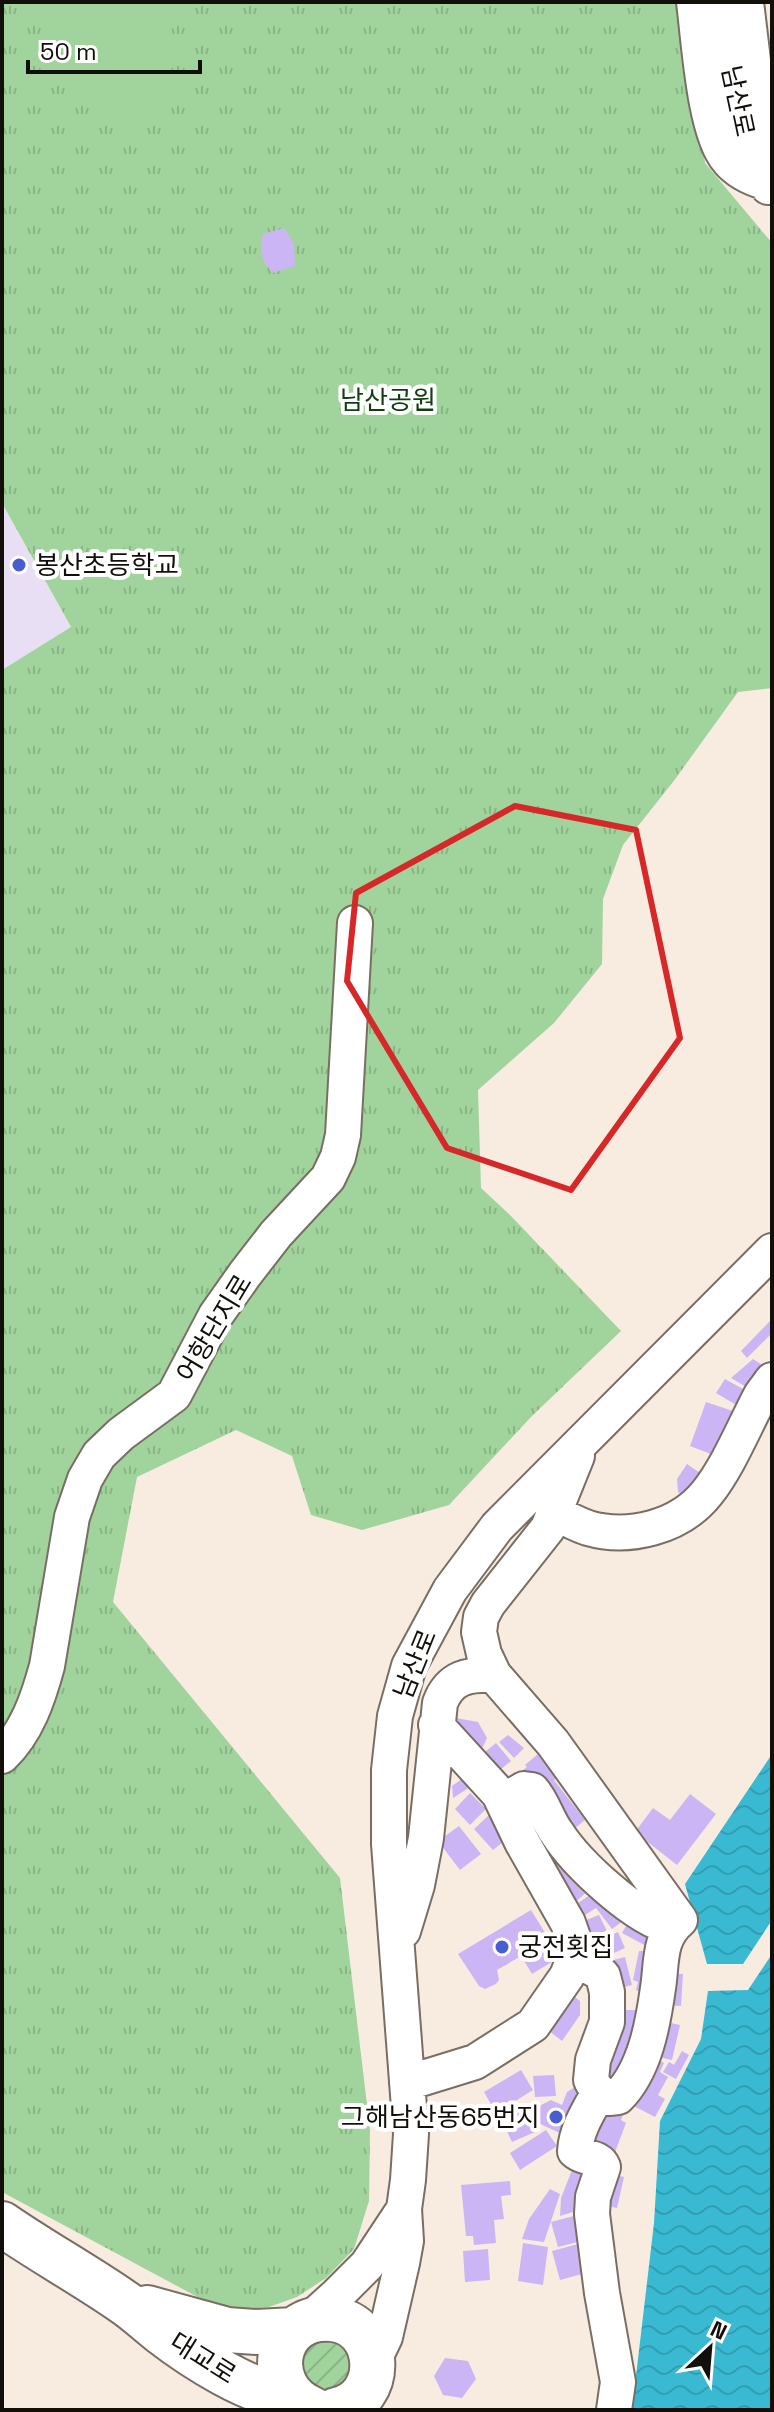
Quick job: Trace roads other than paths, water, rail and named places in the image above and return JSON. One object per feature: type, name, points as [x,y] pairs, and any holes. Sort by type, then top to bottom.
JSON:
[{"type":"main road","name":"대교로","points":[[2,2224],[122,2300],[161,2332],[225,2373],[269,2394],[303,2403]]},
{"type":"main road","name":"대교로","points":[[122,2300],[227,2330],[257,2332],[300,2326],[321,2318],[336,2319],[350,2324],[362,2334],[370,2347],[378,2384]]},
{"type":"main road","name":"대교로","points":[[300,2326],[285,2342],[280,2356],[280,2371],[284,2385],[303,2403]]},
{"type":"main road","points":[[336,2410],[355,2402],[378,2384]]},
{"type":"street","points":[[694,2],[708,110],[717,141],[736,168],[769,188]]},
{"type":"street","name":"남산로","points":[[721,2],[733,101],[739,125],[769,188]]},
{"type":"street","name":"남산로","points":[[746,2],[757,94],[772,137]]},
{"type":"street","name":"어항단지로","points":[[2,1756],[22,1730],[41,1688],[72,1517],[91,1467],[110,1444],[174,1395],[216,1315],[276,1234],[318,1192],[338,1157],[343,1135],[355,923]]},
{"type":"street","name":"남산로","points":[[378,2384],[406,2241],[404,2209],[411,2134],[389,1844],[389,1770],[395,1716],[409,1666],[434,1616],[497,1527],[772,1251]]},
{"type":"street","points":[[554,1512],[586,1527],[625,1533],[657,1527],[678,1517],[697,1503],[713,1484],[772,1380]]},
{"type":"street","points":[[583,1441],[542,1537],[481,1617],[480,1642],[494,1675],[553,1743],[676,1924]]},
{"type":"street","points":[[396,1951],[412,1908],[421,1868],[440,1703],[453,1682],[472,1676],[494,1675]]},
{"type":"street","points":[[436,1725],[504,1801],[522,1842],[568,1923],[577,1951],[586,1965],[603,1976],[607,1992],[607,2022],[591,2080],[599,2092],[609,2098],[618,2097],[625,2088],[646,2049],[659,1985],[663,1945],[676,1924]]},
{"type":"street","points":[[504,1801],[524,1789],[532,1790],[557,1834],[598,1879],[635,1909],[676,1924]]},
{"type":"street","points":[[407,2083],[475,2062],[533,2025],[567,1976],[577,1951]]},
{"type":"street","points":[[599,2092],[583,2123],[575,2151],[599,2161],[603,2167],[593,2197],[592,2214],[618,2382],[614,2410]]},
{"type":"street","points":[[300,2326],[367,2265],[404,2209]]},
{"type":"water","points":[[772,1754],[772,1920],[743,1964],[707,1964],[685,1884]]},
{"type":"water","points":[[772,1954],[772,2410],[632,2410],[654,2223],[660,2121],[701,2039],[708,1991],[748,1990]]},
{"type":"place","name":"봉산초등학교","points":[[19,565]]},
{"type":"place","name":"궁전횟집","points":[[502,1947]]},
{"type":"place","name":"그해남산동65번지","points":[[556,2117]]},
{"type":"park label","name":"남산공원","points":[[388,400]]}]
